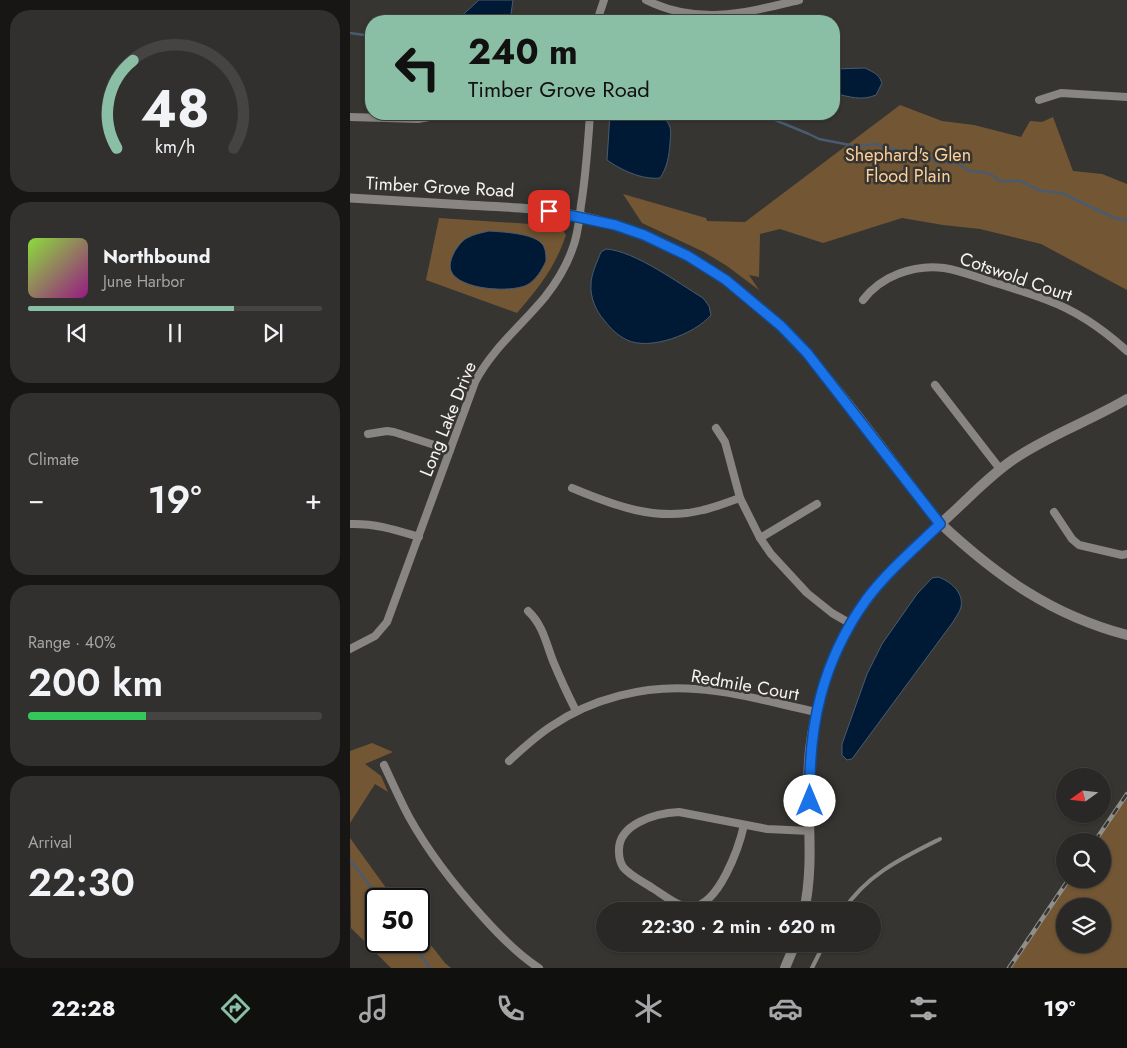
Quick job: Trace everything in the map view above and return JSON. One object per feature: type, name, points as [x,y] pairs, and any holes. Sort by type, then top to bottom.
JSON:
[{"type":"main road","points":[[806,902],[809,881],[811,737],[828,670],[851,624],[882,581],[1000,469],[1046,439],[1127,399]]},
{"type":"main road","points":[[940,524],[990,568],[1025,591],[1066,614],[1127,635]]},
{"type":"main road","points":[[786,968],[792,952]]},
{"type":"street","points":[[599,15],[604,0]]},
{"type":"street","points":[[646,0],[672,10],[700,15]]},
{"type":"street","points":[[717,15],[750,12],[799,0]]},
{"type":"street","points":[[1038,100],[1061,93],[1127,97]]},
{"type":"street","points":[[350,117],[365,117]]},
{"type":"street","name":"Long Lake Drive","points":[[350,649],[375,636],[387,622],[474,382],[500,346],[544,298],[558,279],[572,251],[580,216],[588,155],[590,120]]},
{"type":"street","name":"Timber Grove Road","points":[[350,198],[520,207],[580,216],[615,225],[674,248],[726,280],[781,326],[807,353],[940,524]]},
{"type":"street","name":"Cotswold Court","points":[[863,300],[878,284],[900,273],[916,269],[944,268],[1048,300],[1095,325],[1127,351]]},
{"type":"street","points":[[935,385],[1000,469]]},
{"type":"street","points":[[716,428],[725,442],[740,498],[760,538],[781,566],[816,602],[851,624]]},
{"type":"street","points":[[368,434],[387,431],[394,432],[450,450]]},
{"type":"street","points":[[572,488],[626,509],[659,514],[690,513],[740,498]]},
{"type":"street","points":[[760,538],[817,504]]},
{"type":"street","points":[[1054,512],[1072,539],[1079,545],[1122,555],[1127,554]]},
{"type":"street","points":[[350,524],[367,523],[384,526],[419,537]]},
{"type":"street","points":[[528,611],[535,617],[543,631],[556,667],[576,712]]},
{"type":"street","name":"Redmile Court","points":[[509,761],[551,726],[576,712],[608,699],[635,692],[654,689],[716,691],[816,712]]},
{"type":"street","points":[[384,764],[408,815],[440,866],[494,930],[513,949],[539,968]]},
{"type":"street","points":[[744,825],[732,861],[716,890],[709,899],[693,907],[677,903],[631,874],[620,861],[619,846],[626,832],[641,821],[657,815],[679,812],[783,831],[810,831]]},
{"type":"lane","points":[[849,902],[882,870],[940,839]]},
{"type":"lane","points":[[812,968],[820,952]]},
{"type":"green space","name":"Shephard's Glen Flood Plain","points":[[900,105],[942,121],[974,125],[1021,137],[1030,121],[1042,122],[1053,117],[1073,171],[1102,174],[1127,184],[1127,290],[1041,244],[980,229],[902,218],[823,243],[780,229],[760,234],[759,277],[749,275],[759,290],[727,266],[704,252],[642,223],[623,194],[706,218],[707,221],[745,222]]},
{"type":"green space","points":[[439,218],[561,227],[566,235],[557,258],[546,277],[517,313],[426,280]]},
{"type":"green space","points":[[372,743],[393,752],[365,764],[381,776],[388,792],[375,784],[350,823],[350,751]]},
{"type":"green space","points":[[1127,794],[1127,968],[1011,968],[1056,900],[1056,953],[1111,953],[1111,898],[1057,898],[1064,888],[1111,888],[1111,833],[1100,833],[1107,823],[1111,823],[1111,818]]},
{"type":"green space","points":[[350,838],[386,888],[365,888],[365,942],[351,928]]},
{"type":"green space","points":[[430,944],[451,968],[391,968],[376,953],[430,953]]},
{"type":"water","points":[[479,0],[513,0],[510,15],[463,15]]},
{"type":"water","points":[[865,68],[873,72],[882,83],[876,95],[861,98],[840,94],[840,69]]},
{"type":"water","points":[[610,120],[665,120],[669,125],[669,153],[660,178],[632,174],[607,160]]},
{"type":"water","points":[[489,231],[526,236],[539,241],[543,245],[546,261],[541,271],[527,285],[510,289],[474,286],[456,277],[451,271],[452,257],[464,240]]},
{"type":"water","points":[[606,249],[630,255],[669,276],[703,298],[709,306],[711,315],[704,322],[683,334],[659,342],[637,343],[620,336],[601,316],[591,294],[593,272],[601,252]]},
{"type":"water","points":[[938,577],[951,584],[958,592],[961,602],[960,611],[852,759],[847,760],[842,755],[842,744],[867,674],[882,644],[917,594],[932,578]]},
{"type":"waterway","points":[[350,33],[365,35]]},
{"type":"waterway","points":[[775,120],[819,139],[855,146],[876,144],[896,150],[922,152],[936,162],[958,163],[969,171],[987,173],[999,181],[1020,181],[1041,191],[1062,193],[1112,217],[1127,221]]},
{"type":"waterway","points":[[350,860],[372,888]]},
{"type":"waterway","points":[[419,953],[430,968]]},
{"type":"railway","points":[[1100,833],[1127,794]]},
{"type":"railway","points":[[1009,968],[1063,888]]},
{"type":"route","points":[[549,211],[580,216],[615,225],[674,248],[726,280],[756,304],[781,326],[828,378],[940,524],[882,581],[851,624],[838,647],[828,670],[811,737],[810,801]]}]
